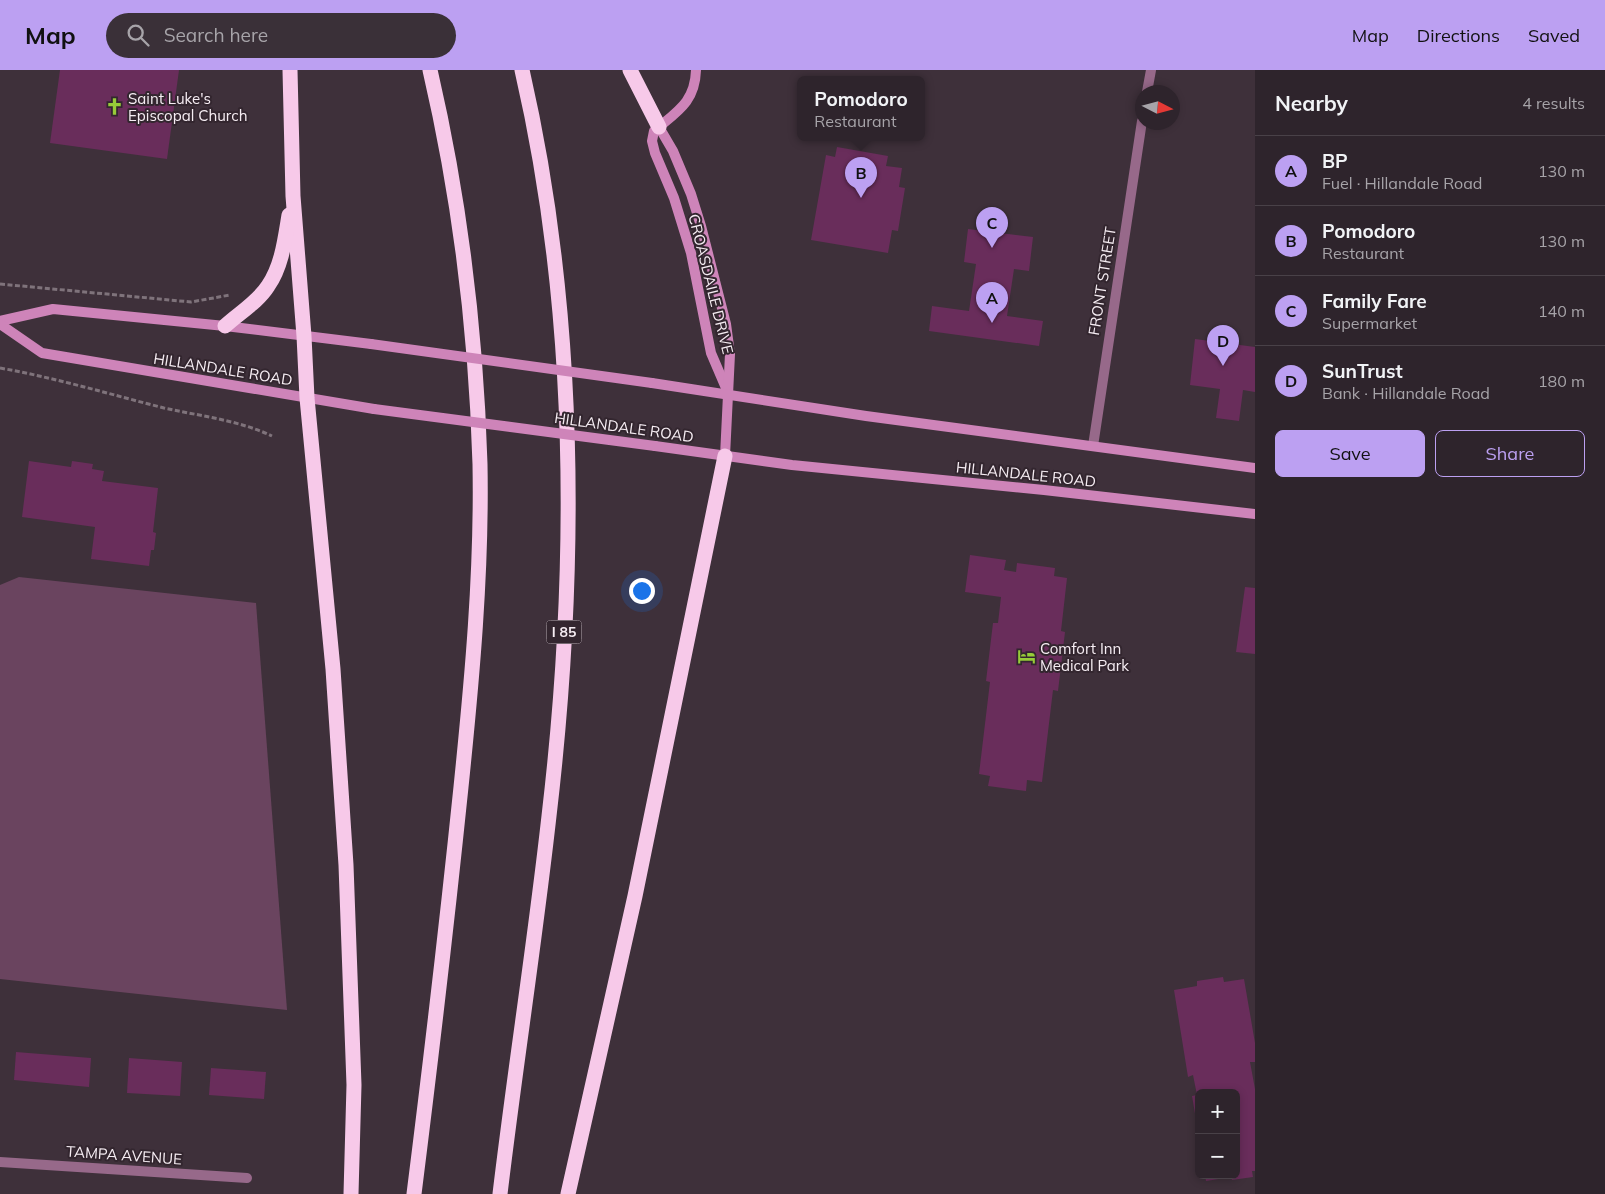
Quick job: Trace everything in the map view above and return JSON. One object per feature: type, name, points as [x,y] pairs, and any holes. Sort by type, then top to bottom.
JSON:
[{"type":"highway","points":[[290,70],[293,196],[307,398],[333,669],[346,865],[354,1085],[352,1194]]},
{"type":"highway","points":[[414,1194],[452,870],[472,675],[480,476],[477,391],[471,320],[455,193],[430,70]]},
{"type":"highway","name":"I 85","points":[[500,1194],[550,815],[565,612],[568,498],[567,406],[558,302],[546,195],[522,70]]},
{"type":"highway","points":[[630,70],[659,127]]},
{"type":"highway","points":[[224,326],[263,293],[273,278],[278,268],[293,196]]},
{"type":"highway","points":[[568,1194],[634,896],[725,456]]},
{"type":"main road","points":[[659,127],[684,106],[696,82],[696,70]]},
{"type":"main road","name":"CROASDAILE DRIVE","points":[[725,456],[729,395],[730,354],[726,324],[691,194],[673,151],[659,127],[652,134],[655,153],[674,198],[691,253],[711,353],[729,395]]},
{"type":"main road","name":"HILLANDALE ROAD","points":[[0,323],[53,309],[224,326],[371,344],[652,383],[874,418],[1255,468]]},
{"type":"main road","name":"HILLANDALE ROAD","points":[[0,323],[42,353],[374,409],[792,465],[1044,490],[1255,514]]},
{"type":"street","points":[[1148,85],[1151,70]]},
{"type":"street","name":"FRONT STREET","points":[[1093,446],[1141,130]]},
{"type":"street","name":"TAMPA AVENUE","points":[[0,1162],[247,1178]]},
{"type":"path","points":[[0,284],[190,302],[236,294]]},
{"type":"path","points":[[0,368],[39,375],[164,408],[253,428],[272,436]]},
{"type":"shaded area","points":[[19,577],[256,603],[287,1010],[0,979],[0,585]]},
{"type":"building","name":"Saint Luke's Episcopal Church","points":[[60,70],[179,70],[167,159],[50,143]]},
{"type":"building","points":[[837,147],[888,156],[886,166],[902,168],[899,187],[905,188],[898,231],[892,230],[888,253],[811,240],[826,155],[835,157]]},
{"type":"building","points":[[968,229],[1033,237],[1029,271],[1014,269],[1007,316],[1043,321],[1039,346],[929,331],[932,306],[969,311],[976,264],[964,262]]},
{"type":"building","points":[[1195,339],[1255,347],[1255,392],[1243,390],[1239,421],[1216,418],[1220,389],[1190,385]]},
{"type":"building","points":[[29,461],[71,467],[72,461],[93,464],[92,469],[104,471],[102,481],[158,488],[153,532],[156,533],[154,550],[151,550],[149,566],[91,559],[95,527],[22,517]]},
{"type":"building","name":"Comfort Inn Medical Park","points":[[970,555],[1006,560],[1004,570],[1016,572],[1017,563],[1055,568],[1054,576],[1067,578],[1061,631],[1065,632],[1058,691],[1053,690],[1042,782],[1027,780],[1026,791],[988,786],[990,776],[979,774],[990,682],[986,681],[993,623],[998,623],[1001,597],[965,592]]},
{"type":"building","points":[[1245,587],[1255,588],[1255,654],[1236,652]]},
{"type":"building","points":[[1223,977],[1224,982],[1244,979],[1255,1043],[1255,1062],[1250,1062],[1255,1089],[1255,1171],[1252,1171],[1253,1177],[1240,1179],[1240,1089],[1196,1089],[1193,1075],[1188,1077],[1174,990],[1197,986],[1197,981]]},
{"type":"building","points":[[16,1052],[91,1058],[89,1087],[14,1080]]},
{"type":"building","points":[[129,1058],[182,1062],[180,1096],[127,1093]]},
{"type":"building","points":[[211,1068],[266,1072],[264,1099],[209,1095]]},
{"type":"building","points":[[1195,1095],[1195,1114],[1192,1096]]},
{"type":"place","name":"Saint Luke's Episcopal Church","points":[[114,107]]},
{"type":"place","name":"Pomodoro","points":[[861,198]]},
{"type":"place","name":"Family Fare","points":[[992,248]]},
{"type":"place","name":"BP","points":[[992,323]]},
{"type":"place","name":"SunTrust","points":[[1223,366]]},
{"type":"place","name":"Comfort Inn Medical Park","points":[[1026,657]]}]
